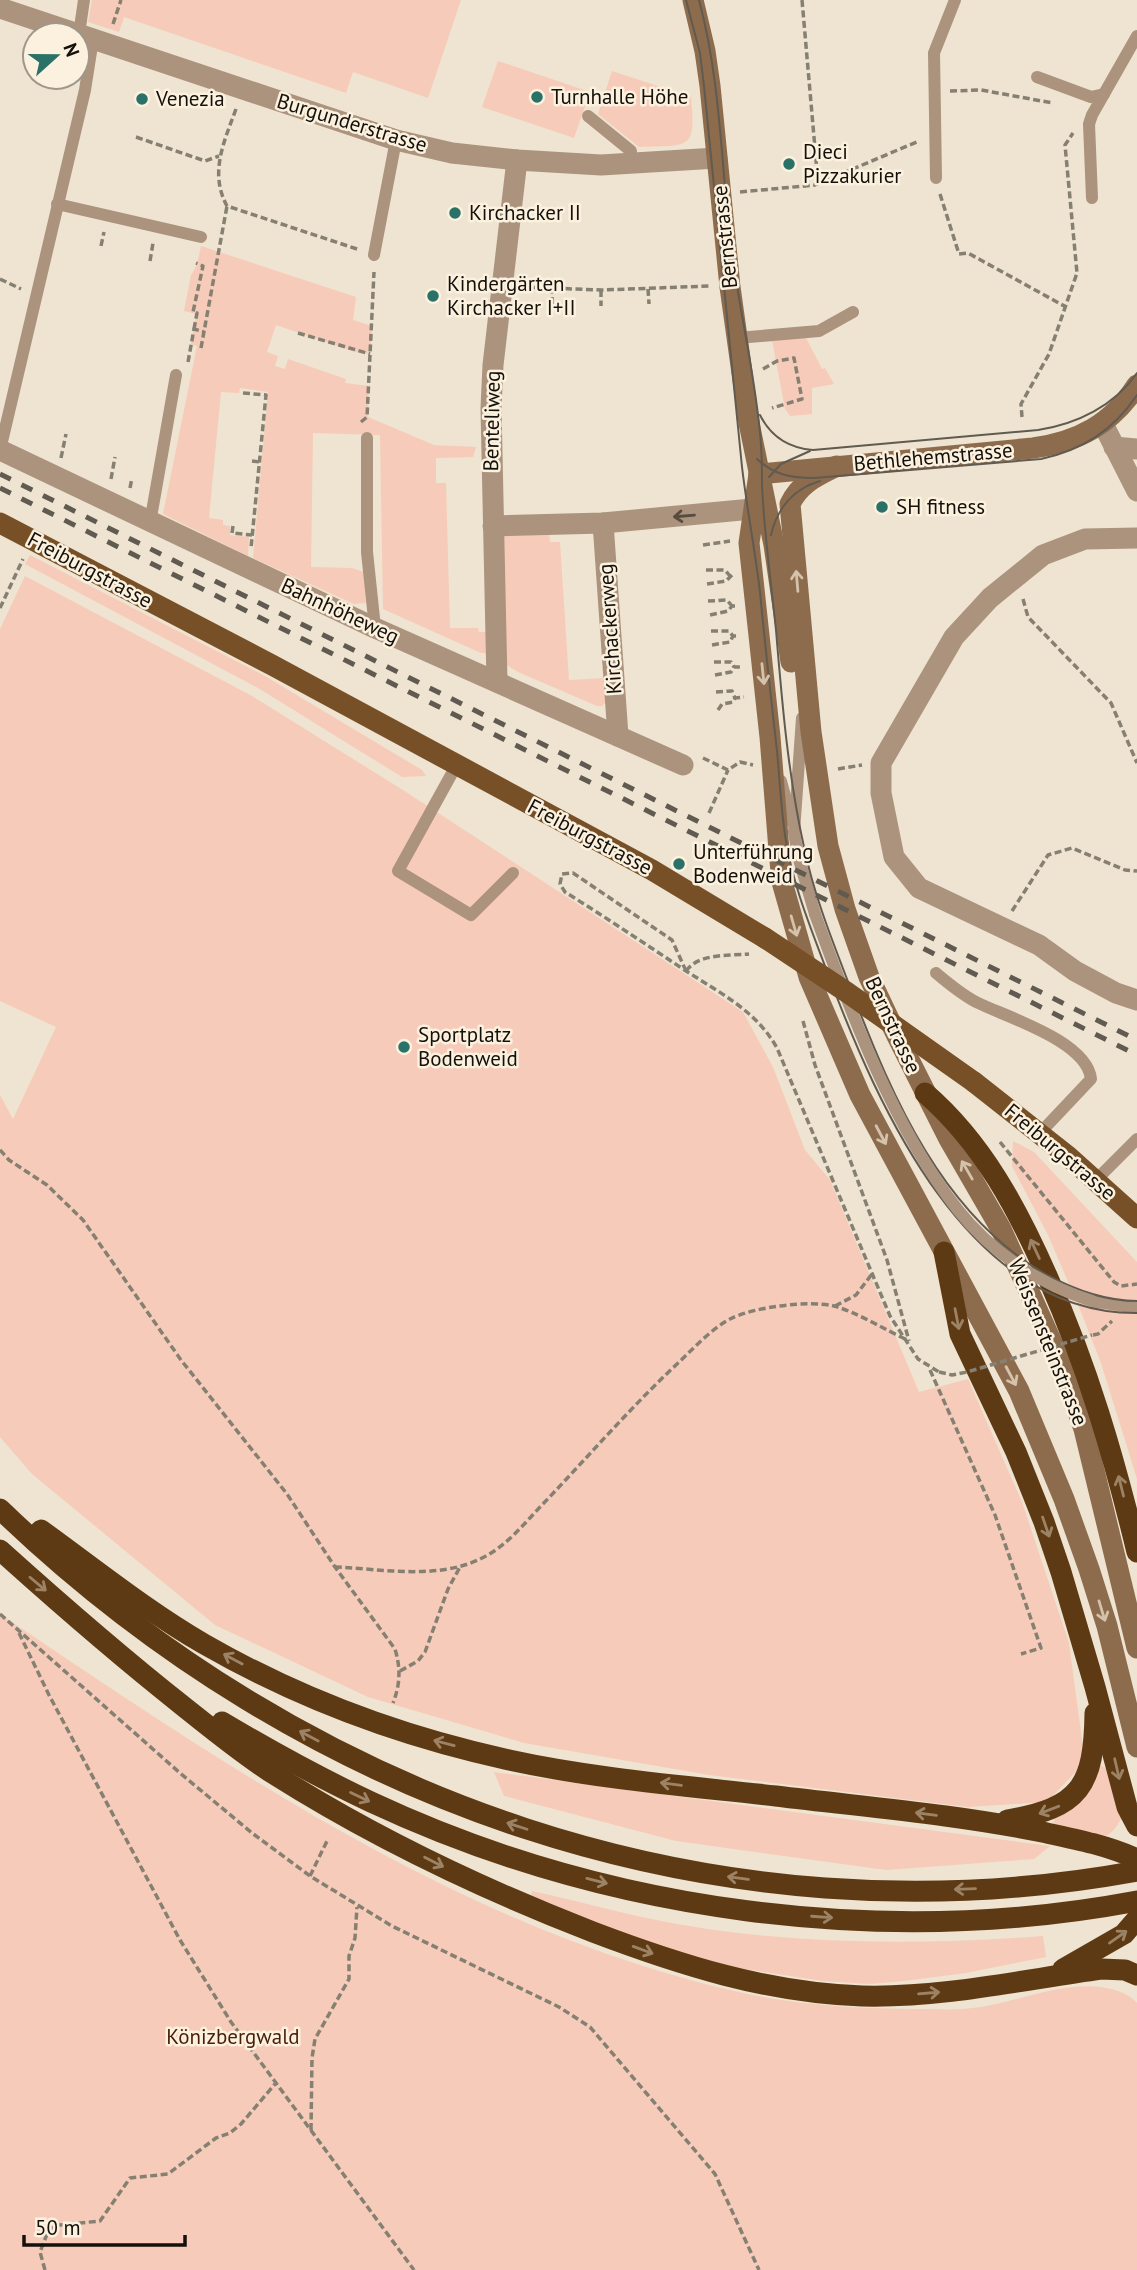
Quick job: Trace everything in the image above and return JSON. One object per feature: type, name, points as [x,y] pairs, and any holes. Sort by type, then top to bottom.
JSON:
[{"type":"highway","points":[[925,1093],[951,1115],[981,1154],[1012,1201],[1037,1252],[1069,1324],[1095,1395],[1137,1552]]},
{"type":"highway","points":[[944,1252],[960,1334],[1016,1452],[1044,1522],[1095,1688],[1127,1807],[1137,1826]]},
{"type":"highway","points":[[0,1500],[163,1618],[205,1644],[307,1695],[423,1737],[510,1760],[582,1773],[994,1822],[1098,1844],[1137,1859]]},
{"type":"highway","points":[[0,1509],[124,1615],[236,1694],[294,1729],[387,1776],[496,1819],[569,1842],[682,1869],[752,1880],[855,1889],[913,1891],[1033,1885],[1137,1871]]},
{"type":"highway","points":[[0,1550],[143,1674],[271,1772],[450,1870],[515,1900],[621,1942],[734,1979],[833,1994],[895,1996],[944,1992],[1052,1975],[1115,1969],[1137,1975]]},
{"type":"highway","points":[[76,1616],[175,1691],[268,1749],[373,1803],[497,1852],[624,1888],[751,1910],[833,1918],[917,1921],[1036,1915],[1137,1901]]},
{"type":"highway","points":[[994,1822],[1047,1812],[1064,1803],[1077,1791],[1087,1774],[1093,1755],[1095,1688]]},
{"type":"highway","points":[[1052,1975],[1124,1934],[1137,1919]]},
{"type":"main road","name":"Bernstrasse","points":[[693,0],[709,74],[737,338],[749,423],[774,545],[818,846],[835,908],[859,976],[887,1036],[925,1093]]},
{"type":"main road","name":"Bethlehemstrasse","points":[[759,474],[1046,447],[1080,437],[1103,424],[1125,402],[1137,385]]},
{"type":"main road","name":"Bernstrasse","points":[[837,466],[807,482],[796,491],[790,504],[811,732],[828,846],[845,909],[869,977],[925,1093]]},
{"type":"main road","name":"Bernstrasse","points":[[759,474],[749,543],[770,737],[782,882],[809,977],[860,1094],[944,1252]]},
{"type":"main road","name":"Freiburgstrasse","points":[[0,523],[272,665],[652,870],[765,938],[974,1082],[1040,1133],[1137,1218]]},
{"type":"main road","name":"Weissensteinstrasse","points":[[925,1093],[1001,1229],[1062,1366],[1084,1429],[1137,1648]]},
{"type":"main road","points":[[944,1252],[1019,1391],[1064,1499],[1107,1626],[1137,1747]]},
{"type":"street","name":"Burgunderstrasse","points":[[0,8],[94,35],[396,140],[452,153],[601,165],[717,158]]},
{"type":"street","name":"Benteliweg","points":[[497,682],[491,408],[493,365],[517,160]]},
{"type":"street","points":[[1103,424],[1137,491]]},
{"type":"street","points":[[1114,447],[1137,449]]},
{"type":"street","name":"Bahnhöheweg","points":[[0,450],[375,628],[683,765]]},
{"type":"street","points":[[493,526],[603,523],[752,509]]},
{"type":"street","name":"Kirchackerweg","points":[[603,523],[618,736]]},
{"type":"street","points":[[1137,538],[1085,539],[1043,555],[990,598],[954,637],[881,763],[881,793],[894,857],[919,888],[1039,945],[1075,971],[1116,993],[1137,1000]]},
{"type":"lane","points":[[0,450],[85,90],[94,35],[84,0]]},
{"type":"lane","points":[[936,178],[934,53],[955,0]]},
{"type":"lane","points":[[1092,198],[1088,137],[1092,115],[1137,36]]},
{"type":"lane","points":[[1037,77],[1091,97],[1104,94]]},
{"type":"lane","points":[[588,116],[631,151],[631,164]]},
{"type":"lane","points":[[374,255],[396,140]]},
{"type":"lane","points":[[57,204],[83,215],[178,238],[201,237]]},
{"type":"lane","points":[[737,338],[819,331],[853,312]]},
{"type":"lane","points":[[150,523],[176,375]]},
{"type":"lane","points":[[367,438],[367,552],[375,628]]},
{"type":"lane","points":[[794,832],[805,668]]},
{"type":"lane","points":[[770,737],[798,856],[815,914],[868,1050],[919,1151],[941,1187],[959,1212],[1009,1259],[1040,1279],[1092,1301],[1137,1308]]},
{"type":"lane","points":[[456,766],[398,871],[471,915],[513,873]]},
{"type":"lane","points":[[936,973],[975,1002],[1045,1033],[1065,1045],[1090,1071],[1091,1079],[1040,1133]]},
{"type":"lane","points":[[1096,1180],[1137,1139]]},
{"type":"path","points":[[94,35],[121,0]]},
{"type":"path","points":[[802,0],[818,184]]},
{"type":"path","points":[[935,92],[981,90],[1059,104]]},
{"type":"path","points":[[239,101],[219,156],[222,197],[228,206],[374,255],[368,416]]},
{"type":"path","points":[[1022,417],[1021,404],[1047,359],[1077,273],[1065,145],[1081,122],[1092,115]]},
{"type":"path","points":[[738,192],[818,184],[936,133]]},
{"type":"path","points":[[136,137],[205,161],[219,156]]},
{"type":"path","points":[[936,178],[958,254],[968,253],[1066,307]]},
{"type":"path","points":[[199,331],[228,206]]},
{"type":"path","points":[[101,246],[104,233]]},
{"type":"path","points":[[150,261],[152,249]]},
{"type":"path","points":[[196,263],[203,266],[193,312],[197,313],[201,348]]},
{"type":"path","points":[[0,279],[35,297]]},
{"type":"path","points":[[502,286],[601,290],[713,286]]},
{"type":"path","points":[[552,289],[552,304]]},
{"type":"path","points":[[649,289],[649,304]]},
{"type":"path","points":[[601,290],[601,306]]},
{"type":"path","points":[[298,332],[370,354]]},
{"type":"path","points":[[763,369],[778,361],[794,358],[802,399],[772,408]]},
{"type":"path","points":[[243,393],[267,395],[250,560]]},
{"type":"path","points":[[258,413],[265,414]]},
{"type":"path","points":[[63,449],[66,434]]},
{"type":"path","points":[[113,471],[116,457]]},
{"type":"path","points":[[252,461],[260,462]]},
{"type":"path","points":[[130,494],[132,478]]},
{"type":"path","points":[[248,512],[255,512]]},
{"type":"path","points":[[233,526],[232,533],[253,535]]},
{"type":"path","points":[[703,545],[728,541]]},
{"type":"path","points":[[0,608],[20,567]]},
{"type":"path","points":[[706,570],[725,570],[730,576],[726,581],[707,584]]},
{"type":"path","points":[[1016,576],[1028,617],[1111,703],[1137,763]]},
{"type":"path","points":[[708,601],[727,600],[732,606],[728,611],[710,615]]},
{"type":"path","points":[[711,631],[729,631],[733,636],[730,642],[712,645]]},
{"type":"path","points":[[714,662],[731,662],[734,667],[732,672],[715,676]]},
{"type":"path","points":[[716,692],[732,691],[735,698]]},
{"type":"path","points":[[718,710],[722,704],[733,702],[735,698],[747,697]]},
{"type":"path","points":[[832,770],[881,763]]},
{"type":"path","points":[[709,813],[728,770]]},
{"type":"path","points":[[1001,928],[1048,855],[1072,848],[1125,870],[1137,871]]},
{"type":"path","points":[[686,971],[672,940],[573,873],[562,874],[560,884],[565,892],[638,936],[686,971],[744,1008],[772,1039],[890,1316],[909,1341],[918,1359],[929,1368],[952,1375],[1092,1335]]},
{"type":"path","points":[[686,971],[692,962],[702,959],[750,954]]},
{"type":"path","points":[[995,1135],[1114,1282],[1121,1286],[1137,1284]]},
{"type":"path","points":[[0,1150],[9,1160],[47,1185],[83,1220],[181,1360],[287,1494],[335,1567],[395,1649],[400,1671],[393,1703]]},
{"type":"path","points":[[835,1307],[856,1295],[873,1274]]},
{"type":"path","points":[[335,1567],[430,1572],[460,1567],[485,1556],[506,1542],[639,1399],[710,1333],[732,1318],[763,1310],[811,1304],[835,1307],[909,1341]]},
{"type":"path","points":[[929,1368],[995,1515],[1041,1648],[1021,1654]]},
{"type":"path","points":[[400,1671],[418,1661],[425,1652],[448,1589],[460,1567]]},
{"type":"path","points":[[0,1614],[180,1773],[252,1833],[310,1876],[357,1906],[425,1943],[559,2007],[590,2027],[715,2174],[759,2270]]},
{"type":"path","points":[[18,1631],[48,1695],[180,1940],[231,2022],[414,2270]]},
{"type":"path","points":[[310,1876],[327,1841]]},
{"type":"path","points":[[310,2132],[315,2039],[349,1979],[349,1956],[355,1938],[357,1906]]},
{"type":"path","points":[[45,2270],[40,2252],[49,2229],[60,2225],[100,2221],[130,2178],[168,2174],[216,2138],[230,2133],[241,2124],[275,2084]]},
{"type":"green space","points":[[92,0],[461,0],[428,98],[353,72],[346,93],[124,17],[119,32],[88,21]]},
{"type":"green space","name":"Turnhalle Höhe","points":[[498,61],[590,92],[574,138],[482,107]]},
{"type":"green space","points":[[612,71],[691,97],[692,127],[686,142],[679,145],[639,147],[598,114]]},
{"type":"green space","points":[[201,246],[356,297],[353,320],[372,326],[370,354],[355,352],[276,325],[267,352],[278,356],[275,366],[285,369],[288,359],[346,379],[345,383],[369,386],[368,417],[434,445],[476,447],[473,457],[436,458],[436,483],[446,483],[450,628],[478,628],[479,632],[487,632],[487,653],[481,653],[383,609],[380,435],[313,433],[311,567],[352,568],[364,572],[366,603],[354,604],[253,558],[268,392],[240,388],[239,393],[221,392],[209,518],[223,520],[223,525],[230,526],[230,535],[249,537],[248,556],[163,514],[197,346],[191,344],[196,314],[184,311],[191,275],[197,265]]},
{"type":"green space","points":[[805,336],[822,369],[825,368],[834,384],[812,388],[812,414],[790,416],[785,409],[772,340]]},
{"type":"green space","points":[[549,532],[550,542],[560,542],[569,680],[606,678],[607,701],[602,706],[518,672],[505,664],[504,537],[509,533]]},
{"type":"green space","points":[[30,555],[265,676],[422,770],[426,776],[402,777],[258,688],[25,564]]},
{"type":"green space","points":[[25,576],[252,696],[403,790],[743,1012],[773,1067],[805,1150],[830,1180],[919,1392],[968,1379],[1022,1502],[1069,1643],[1085,1762],[1047,1802],[968,1807],[709,1775],[524,1743],[368,1697],[215,1625],[32,1474],[0,1437],[0,1095],[13,1119],[56,1027],[0,1001],[0,629]]},
{"type":"green space","points":[[1013,1141],[1034,1152],[1137,1262],[1137,1479],[1101,1363],[1081,1312],[1048,1235],[1012,1166]]},
{"type":"green space","name":"Könizbergwald","points":[[0,1614],[228,1764],[306,1812],[386,1856],[467,1897],[551,1933],[637,1964],[745,1994],[854,2007],[963,2009],[1080,1986],[1107,1988],[1124,1993],[1137,2003],[1137,2270],[0,2270]]},
{"type":"green space","points":[[1100,1765],[1109,1770],[1122,1817],[1114,1829],[1104,1836],[1053,1824],[1054,1820],[1076,1804]]},
{"type":"green space","points":[[494,1772],[1050,1846],[1034,1859],[886,1870],[676,1841],[504,1796]]},
{"type":"green space","points":[[532,1891],[686,1926],[792,1938],[917,1942],[1043,1936],[1046,1957],[966,1973],[904,1981],[869,1984],[823,1981],[738,1968],[682,1954],[566,1913],[531,1895]]},
{"type":"tram line","points":[[686,0],[700,53],[704,86],[742,467],[760,592],[784,830],[793,875],[804,908],[849,1027],[874,1083],[903,1140],[938,1194],[978,1241],[1024,1279],[1077,1304],[1137,1313]]},
{"type":"tram line","points":[[699,0],[711,59],[730,239],[757,409],[766,539],[790,766],[798,820],[819,902],[885,1073],[926,1152],[950,1188],[978,1221],[1010,1250],[1047,1275],[1090,1294],[1137,1301]]},
{"type":"tram line","points":[[760,415],[764,423],[782,440],[796,447],[813,450],[1038,430],[1067,423],[1093,412],[1117,395],[1137,373]]},
{"type":"tram line","points":[[757,459],[783,475],[814,478],[1041,459],[1070,450],[1095,437],[1118,419],[1137,395]]},
{"type":"tram line","points":[[769,477],[781,464],[810,451]]},
{"type":"tram line","points":[[771,535],[777,517],[788,501],[802,489],[820,481]]},
{"type":"railway","points":[[0,474],[1137,1040]]},
{"type":"railway","points":[[0,488],[1137,1055]]},
{"type":"place","name":"Turnhalle Höhe","points":[[537,97]]},
{"type":"place","name":"Venezia","points":[[142,99]]},
{"type":"place","name":"Dieci Pizzakurier","points":[[789,164]]},
{"type":"place","name":"Kirchacker II","points":[[455,213]]},
{"type":"place","name":"Kindergärten Kirchacker I+II","points":[[433,296]]},
{"type":"place","name":"SH fitness","points":[[882,507]]},
{"type":"place","name":"Unterführung Bodenweid","points":[[679,864]]},
{"type":"place","name":"Sportplatz Bodenweid","points":[[404,1047]]}]
